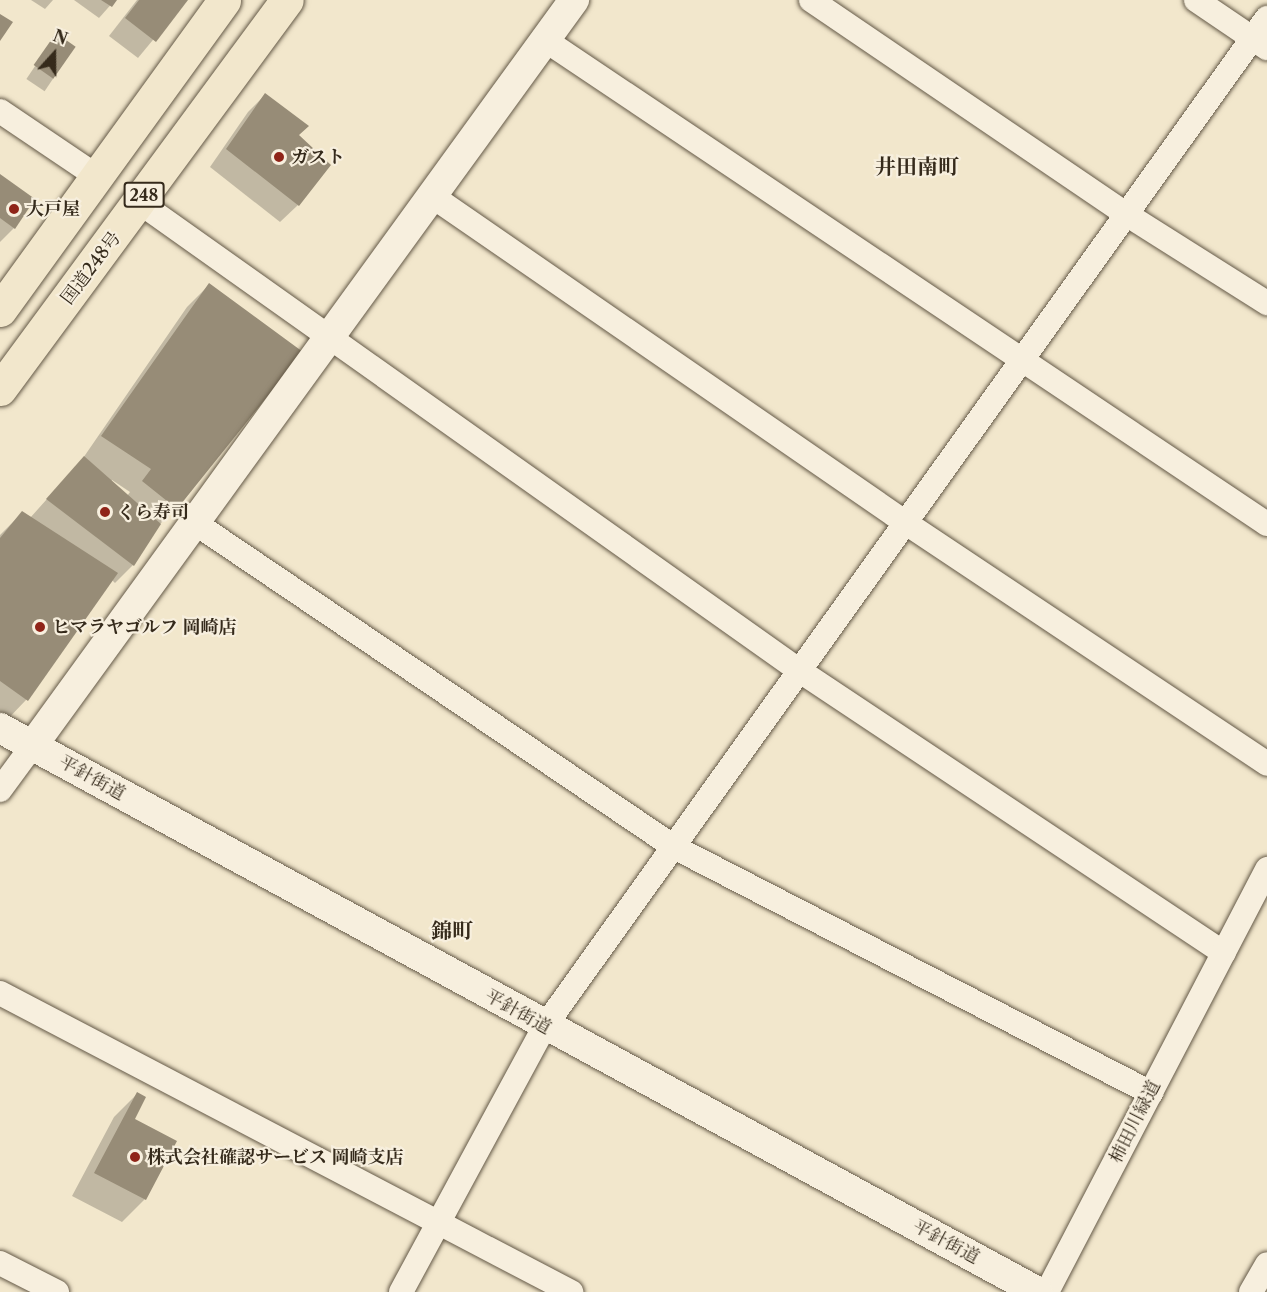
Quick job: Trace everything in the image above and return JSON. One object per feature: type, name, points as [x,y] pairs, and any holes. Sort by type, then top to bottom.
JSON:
[{"type":"highway","name":"248","points":[[0,310],[224,0]]},
{"type":"highway","name":"国道248号","points":[[0,389],[287,0]]},
{"type":"street","points":[[0,790],[574,0]]},
{"type":"street","points":[[811,0],[1126,214],[1267,303]]},
{"type":"street","points":[[1196,0],[1260,43]]},
{"type":"street","points":[[401,1292],[545,1026],[1126,214],[1260,43],[1267,18]]},
{"type":"street","points":[[545,40],[1267,524]]},
{"type":"street","points":[[0,111],[98,177]]},
{"type":"street","points":[[432,196],[906,523],[1267,764]]},
{"type":"street","points":[[140,202],[800,671],[1224,953]]},
{"type":"street","points":[[195,523],[674,847],[1151,1093]]},
{"type":"street","name":"平針街道","points":[[0,728],[1034,1291]]},
{"type":"street","name":"柿田川緑道","points":[[1034,1291],[1151,1093],[1267,869]]},
{"type":"street","points":[[0,993],[571,1292]]},
{"type":"street","points":[[0,1263],[57,1292]]},
{"type":"street","points":[[1251,1292],[1267,1264]]},
{"type":"building","points":[[101,0],[117,0],[112,7]]},
{"type":"building","points":[[139,0],[188,0],[156,42],[125,18]]},
{"type":"building","points":[[0,14],[13,22],[0,41]]},
{"type":"building","points":[[56,33],[76,47],[53,79],[34,65]]},
{"type":"building","name":"ガスト","points":[[265,93],[309,126],[299,135],[331,165],[299,206],[226,149]]},
{"type":"building","name":"大戸屋","points":[[0,174],[35,199],[15,229],[0,218]]},
{"type":"building","points":[[209,283],[303,352],[177,509],[142,481],[151,469],[101,436]]},
{"type":"building","name":"くら寿司","points":[[84,456],[161,524],[134,566],[46,499]]},
{"type":"building","name":"ヒマラヤゴルフ 岡崎店","points":[[22,511],[118,573],[28,701],[0,681],[0,538]]},
{"type":"building","name":"株式会社確認サービス 岡崎支店","points":[[137,1092],[146,1097],[135,1119],[177,1141],[146,1200],[94,1173]]},
{"type":"place","name":"ガスト","points":[[279,157]]},
{"type":"place","name":"大戸屋","points":[[14,209]]},
{"type":"place","name":"くら寿司","points":[[105,512]]},
{"type":"place","name":"ヒマラヤゴルフ 岡崎店","points":[[40,627]]},
{"type":"place","name":"株式会社確認サービス 岡崎支店","points":[[135,1157]]},
{"type":"district","name":"井田南町","points":[[917,167]]},
{"type":"district","name":"錦町","points":[[452,931]]}]
